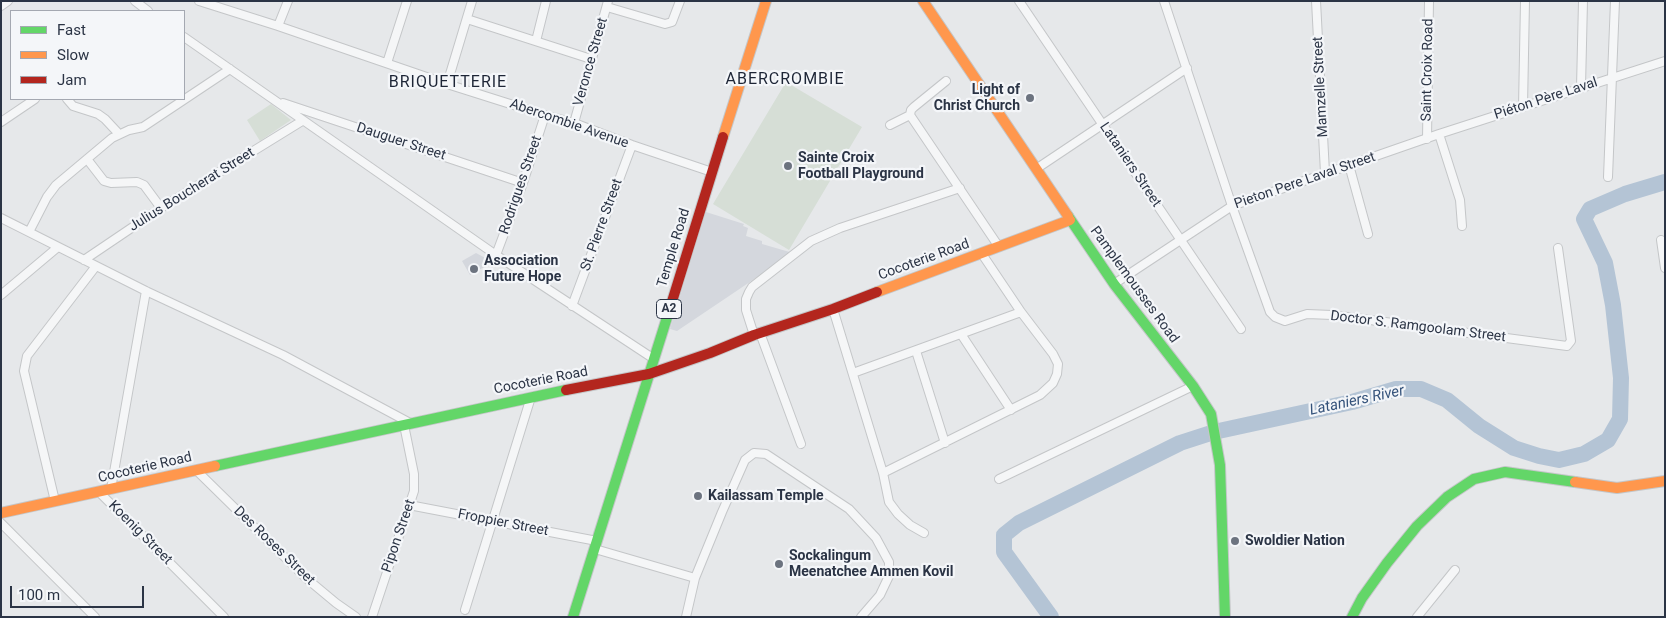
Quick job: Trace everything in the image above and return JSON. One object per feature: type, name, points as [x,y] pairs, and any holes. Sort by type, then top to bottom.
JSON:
[{"type":"main road","name":"Temple Road","points":[[573,617],[766,1]]},
{"type":"main road","name":"Pamplemousses Road","points":[[923,1],[1114,284],[1193,386],[1211,414],[1220,465],[1226,617]]},
{"type":"main road","name":"Cocoterie Road","points":[[1,513],[531,397],[649,374],[757,334],[833,309],[1070,220]]},
{"type":"main road","points":[[1352,617],[1367,591],[1417,526],[1447,497],[1474,479],[1505,472],[1617,488],[1665,481]]},
{"type":"street","points":[[1,6],[8,1]]},
{"type":"street","points":[[135,1],[147,10]]},
{"type":"street","name":"Abercombie Avenue","points":[[199,1],[210,3],[447,84],[574,123],[712,172]]},
{"type":"street","points":[[278,26],[288,1]]},
{"type":"street","points":[[387,63],[407,1]]},
{"type":"street","points":[[447,84],[472,1]]},
{"type":"street","points":[[536,41],[546,1]]},
{"type":"street","points":[[608,4],[665,24],[672,22],[680,1]]},
{"type":"street","name":"Lataniers Street","points":[[1019,1],[1241,330]]},
{"type":"street","points":[[1164,1],[1232,206]]},
{"type":"street","name":"Mamzelle Street","points":[[1316,1],[1326,173]]},
{"type":"street","name":"Saint Croix Road","points":[[1427,138],[1429,1]]},
{"type":"street","points":[[1523,107],[1525,1]]},
{"type":"street","points":[[1581,87],[1583,1]]},
{"type":"street","points":[[1608,177],[1615,1]]},
{"type":"street","name":"Veronce Street","points":[[574,123],[608,4]]},
{"type":"street","points":[[467,19],[591,59]]},
{"type":"street","points":[[185,38],[496,255],[654,359]]},
{"type":"street","name":"Piéton Père Laval","points":[[1427,138],[1665,61]]},
{"type":"street","points":[[1036,169],[1187,68]]},
{"type":"street","points":[[185,99],[230,69]]},
{"type":"street","points":[[890,125],[910,115],[914,107],[946,81]]},
{"type":"street","points":[[1,122],[34,100]]},
{"type":"street","points":[[68,100],[73,106],[98,114],[119,134]]},
{"type":"street","points":[[29,232],[47,197],[56,185],[112,138],[129,130],[143,127],[184,100]]},
{"type":"street","name":"Dauguer Street","points":[[278,102],[523,183]]},
{"type":"street","name":"Rodrigues Street","points":[[496,255],[523,183],[545,115]]},
{"type":"street","points":[[910,115],[999,247]]},
{"type":"street","name":"Julius Boucherat Street","points":[[84,260],[161,208],[302,121]]},
{"type":"street","points":[[1439,134],[1460,200],[1462,226]]},
{"type":"street","name":"Pieton Pere Laval Street","points":[[1114,284],[1232,206],[1427,138]]},
{"type":"street","name":"St. Pierre Street","points":[[572,306],[632,145]]},
{"type":"street","points":[[87,159],[104,181],[111,183],[137,182],[144,185],[161,208]]},
{"type":"street","points":[[1349,165],[1368,234]]},
{"type":"street","points":[[801,444],[746,310],[746,299],[752,287],[825,233],[960,188]]},
{"type":"street","name":"Doctor S. Ramgoolam Street","points":[[1232,206],[1270,312],[1275,317],[1285,321],[1308,314],[1332,315],[1562,346],[1568,345],[1571,341],[1558,248]]},
{"type":"street","points":[[1,218],[146,291],[283,355],[407,424]]},
{"type":"street","points":[[1660,240],[1665,268]]},
{"type":"street","points":[[1,295],[58,247]]},
{"type":"street","points":[[883,473],[1040,395],[1053,383],[1057,374],[1058,364],[1053,354],[1021,312],[982,254]]},
{"type":"street","points":[[55,502],[24,371],[28,356],[96,266]]},
{"type":"street","points":[[111,489],[146,291]]},
{"type":"street","points":[[833,309],[892,507],[910,524],[924,533]]},
{"type":"street","points":[[853,373],[1021,312]]},
{"type":"street","points":[[961,334],[1011,410]]},
{"type":"street","points":[[916,351],[945,443]]},
{"type":"street","points":[[999,479],[1193,386]]},
{"type":"street","points":[[465,610],[531,397]]},
{"type":"street","name":"Pipon Street","points":[[372,617],[414,491],[414,474],[407,424]]},
{"type":"street","points":[[686,617],[695,578],[745,460],[754,453],[766,454],[849,509],[876,538],[889,562],[889,576],[880,595],[861,617]]},
{"type":"street","name":"Des Roses Street","points":[[196,470],[306,578],[356,617]]},
{"type":"street","name":"Koenig Street","points":[[99,492],[224,617]]},
{"type":"street","name":"Froppier Street","points":[[408,505],[493,520],[596,545],[695,578]]},
{"type":"street","points":[[1,523],[95,617]]},
{"type":"street","points":[[1417,617],[1455,570]]},
{"type":"shaded area","name":"Sainte Croix Football Playground","points":[[786,82],[862,127],[789,250],[713,204]]},
{"type":"shaded area","points":[[271,104],[291,120],[260,141],[247,120]]},
{"type":"shaded area","points":[[706,212],[744,224],[743,226],[748,228],[746,236],[762,241],[762,244],[793,253],[677,331],[670,329]]},
{"type":"shaded area","name":"Association Future Hope","points":[[476,253],[493,262],[470,275],[462,261]]},
{"type":"waterway","name":"Lataniers River","points":[[1051,617],[1004,552],[1004,535],[1019,523],[1180,443],[1214,432],[1352,402],[1396,389],[1421,389],[1447,400],[1479,426],[1514,448],[1539,456],[1559,460],[1584,454],[1608,440],[1620,419],[1621,378],[1613,305],[1605,263],[1584,219],[1590,209],[1625,194],[1665,182]]},
{"type":"traffic: fast","points":[[1068,216],[1114,284],[1193,386],[1211,414],[1220,465],[1225,617]]},
{"type":"traffic: fast","points":[[573,617],[670,308]]},
{"type":"traffic: fast","points":[[215,466],[566,390]]},
{"type":"traffic: fast","points":[[1352,617],[1362,598],[1417,526],[1447,497],[1474,479],[1505,472],[1575,482]]},
{"type":"traffic: slow","points":[[723,137],[766,1]]},
{"type":"traffic: slow","points":[[923,1],[1068,216]]},
{"type":"traffic: slow","points":[[877,292],[1070,220]]},
{"type":"traffic: slow","points":[[1,513],[215,466]]},
{"type":"traffic: slow","points":[[1575,482],[1617,488],[1665,481]]},
{"type":"traffic: jam","points":[[670,308],[723,137]]},
{"type":"traffic: jam","points":[[566,390],[649,374],[877,292]]},
{"type":"place","name":"Light of Christ Church","points":[[1030,98]]},
{"type":"place","name":"Sainte Croix Football Playground","points":[[788,166]]},
{"type":"place","name":"Association Future Hope","points":[[474,269]]},
{"type":"place","name":"Kailassam Temple","points":[[698,496]]},
{"type":"place","name":"Swoldier Nation","points":[[1235,541]]},
{"type":"place","name":"Sockalingum Meenatchee Ammen Kovil","points":[[779,564]]},
{"type":"district","name":"ABERCROMBIE","points":[[785,80]]},
{"type":"district","name":"BRIQUETTERIE","points":[[448,83]]}]
